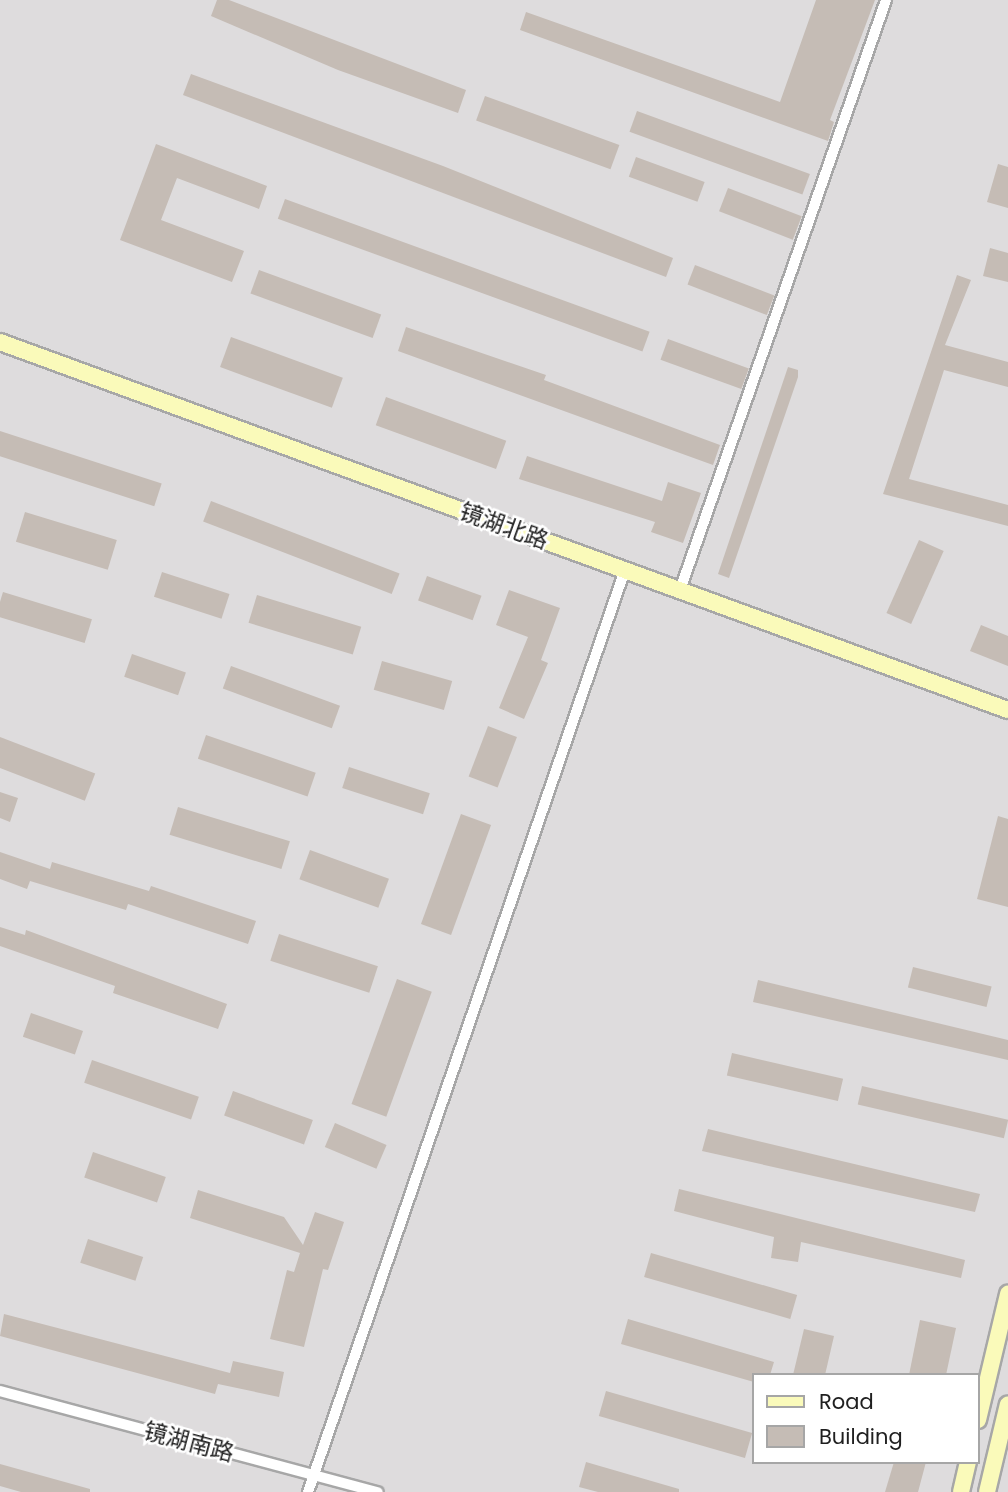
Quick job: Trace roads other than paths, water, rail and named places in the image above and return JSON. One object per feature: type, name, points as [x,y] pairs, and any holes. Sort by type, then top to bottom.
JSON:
[{"type":"street","points":[[680,590],[886,0]]},
{"type":"street","name":"镜湖北路","points":[[0,342],[1008,710]]},
{"type":"street","points":[[308,1492],[625,570]]},
{"type":"street","points":[[980,1412],[1008,1294]]},
{"type":"street","name":"镜湖南路","points":[[0,1391],[378,1492]]},
{"type":"street","points":[[987,1492],[1008,1404]]},
{"type":"street","points":[[961,1492],[968,1464]]}]
